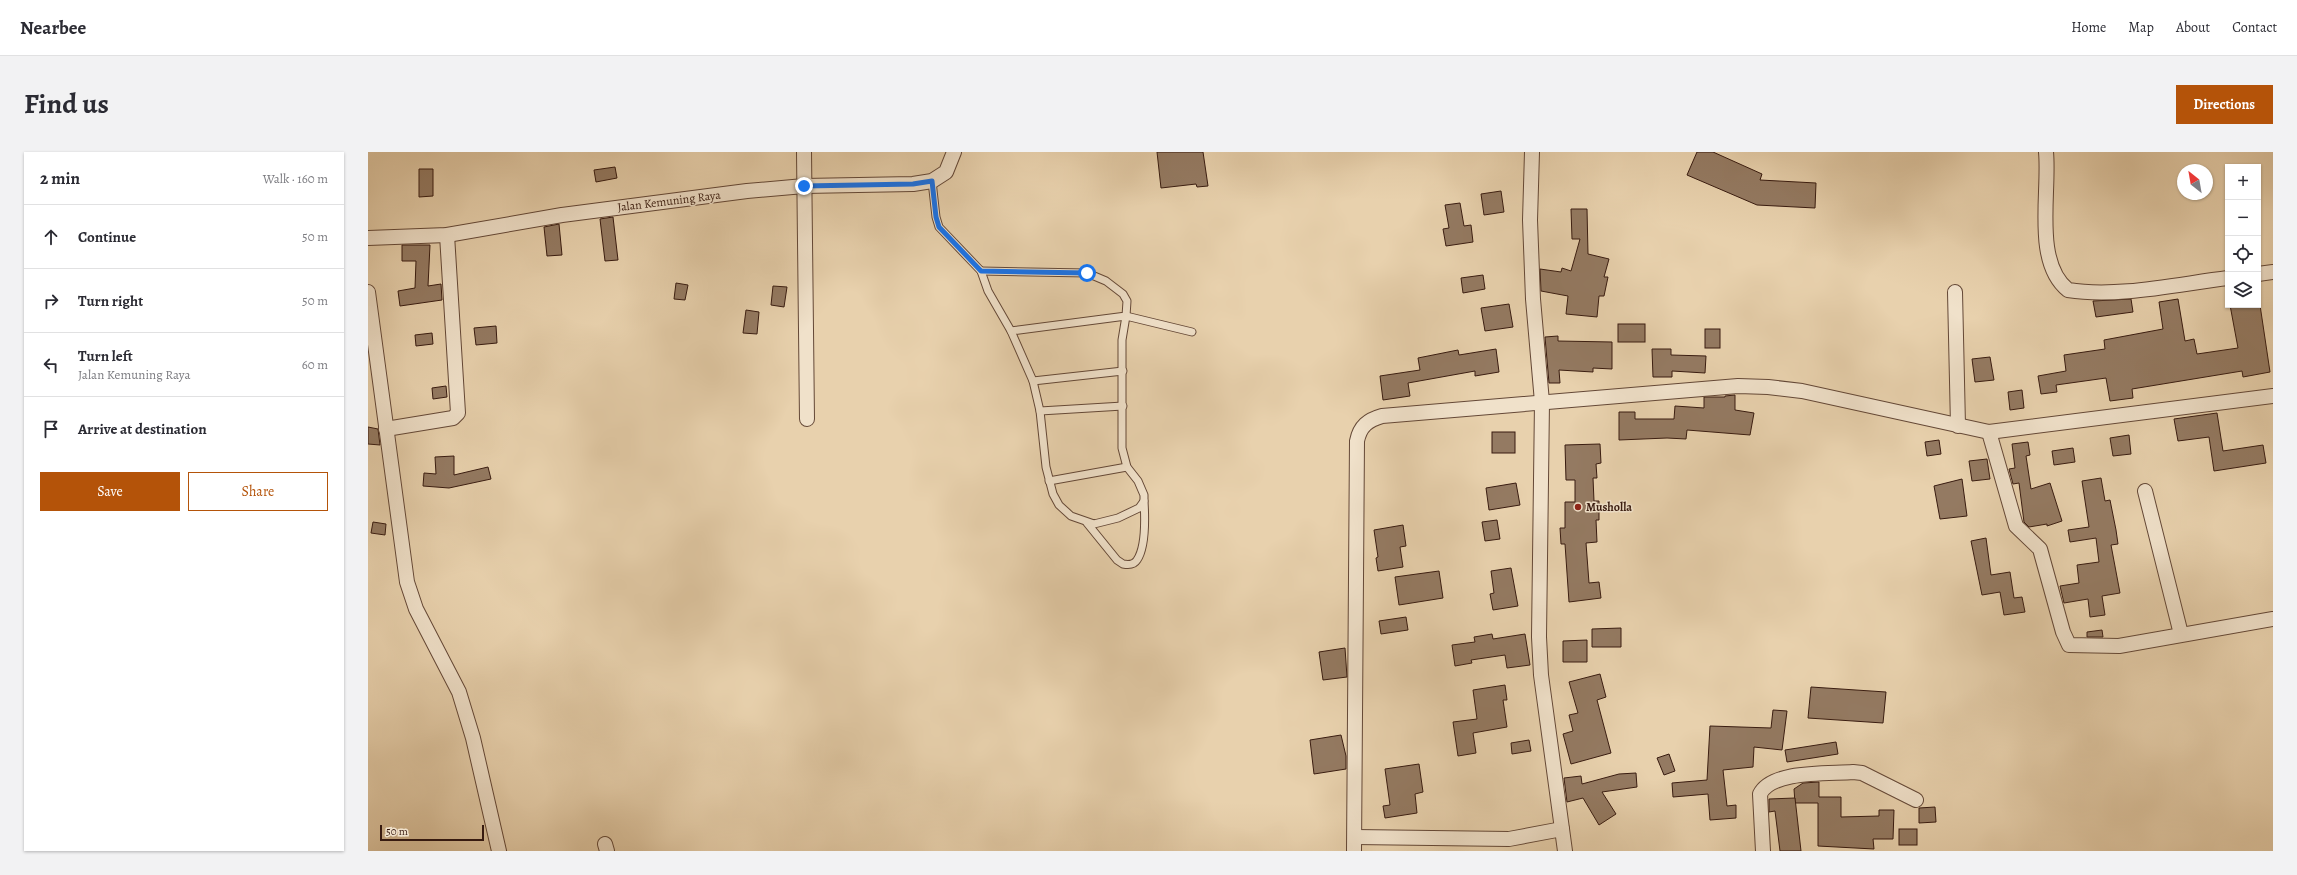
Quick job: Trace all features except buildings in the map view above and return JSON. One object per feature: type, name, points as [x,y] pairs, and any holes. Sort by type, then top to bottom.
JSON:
[{"type":"street","points":[[804,152],[806,419]]},
{"type":"street","name":"Jalan Kemuning Raya","points":[[368,238],[447,235],[562,215],[690,198],[804,186],[913,184],[940,178],[946,172],[954,152]]},
{"type":"street","points":[[1532,152],[1530,220],[1532,283],[1542,402],[1539,637],[1542,675],[1565,851]]},
{"type":"street","points":[[2046,152],[2047,206],[2045,222],[2049,257],[2056,276],[2068,290],[2080,292],[2127,290],[2225,278]]},
{"type":"street","points":[[386,429],[453,418],[458,413],[447,235]]},
{"type":"street","points":[[2261,274],[2273,272]]},
{"type":"street","points":[[368,292],[374,382],[386,429],[407,582],[416,609],[459,692],[473,738],[500,851]]},
{"type":"street","points":[[1954,292],[1958,426]]},
{"type":"street","points":[[1354,851],[1356,441],[1359,432],[1368,422],[1382,416],[1738,386],[1768,387],[1802,391],[1989,432],[2273,396]]},
{"type":"street","points":[[1989,432],[2012,516],[2022,534],[2032,540],[2040,550],[2063,632],[2069,645],[2119,646],[2273,619]]},
{"type":"street","points":[[2146,491],[2181,634]]},
{"type":"street","points":[[1763,851],[1760,794],[1763,789],[1775,780],[1798,776],[1853,772],[1862,773],[1916,800]]},
{"type":"street","points":[[1355,837],[1509,838],[1562,829]]},
{"type":"lane","points":[[932,181],[936,217],[944,234],[963,251],[981,271],[988,291],[1011,331],[1033,381],[1040,411],[1042,438],[1049,481],[1053,494],[1059,505],[1071,516],[1087,523],[1099,524],[1118,518],[1139,508],[1144,501]]},
{"type":"lane","points":[[981,271],[1087,273],[1106,281],[1123,294],[1127,301],[1122,340],[1122,448],[1127,467],[1138,481],[1144,494],[1145,521],[1142,546],[1137,561],[1134,564],[1123,564],[1087,523]]},
{"type":"lane","points":[[1011,331],[1126,316],[1192,332]]},
{"type":"lane","points":[[1033,381],[1123,371]]},
{"type":"lane","points":[[1040,411],[1122,406]]},
{"type":"lane","points":[[1049,481],[1127,467]]},
{"type":"place","name":"Musholla","points":[[1578,507]]},
{"type":"route","points":[[804,186],[913,184],[932,181],[936,217],[939,227],[944,234],[963,251],[981,271],[1071,271],[1087,273]]}]
